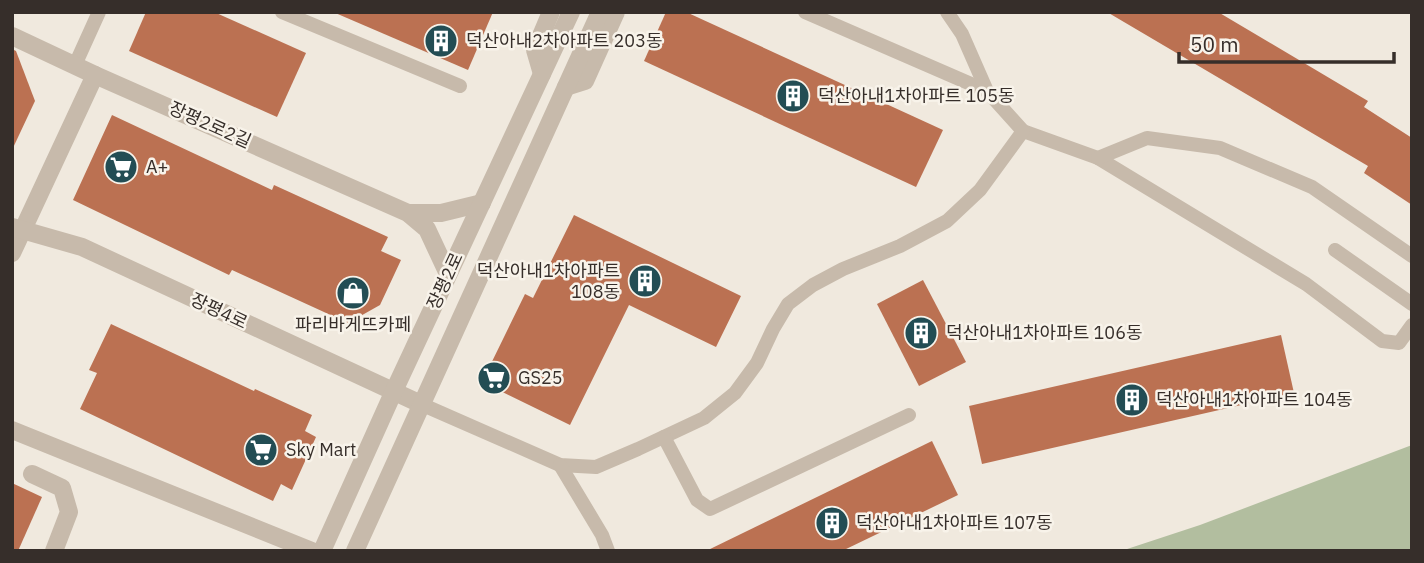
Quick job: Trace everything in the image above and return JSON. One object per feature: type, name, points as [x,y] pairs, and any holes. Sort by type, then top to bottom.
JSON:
[{"type":"street","points":[[542,74],[535,50],[551,12]]},
{"type":"street","name":"장평2로","points":[[323,551],[393,393],[571,12]]},
{"type":"street","name":"장평2로","points":[[355,551],[600,12]]},
{"type":"street","points":[[566,87],[585,81],[616,12]]},
{"type":"street","name":"장평2로2길","points":[[12,36],[408,213]]},
{"type":"street","points":[[12,253],[17,229],[95,75]]},
{"type":"street","points":[[408,213],[441,213],[482,203]]},
{"type":"street","points":[[408,213],[427,229],[448,274]]},
{"type":"street","name":"장평4로","points":[[17,229],[82,247],[423,405]]},
{"type":"street","points":[[12,430],[312,551]]},
{"type":"street","points":[[32,474],[62,488],[69,512],[54,551]]},
{"type":"lane","points":[[75,65],[99,12]]},
{"type":"lane","points":[[282,12],[460,86]]},
{"type":"lane","points":[[805,12],[987,91]]},
{"type":"lane","points":[[947,12],[962,34],[987,91],[1023,131],[1098,158],[1306,284],[1382,341],[1399,343],[1412,326]]},
{"type":"lane","points":[[423,405],[560,465],[596,467],[664,437],[704,418],[735,393],[757,363],[788,304],[813,285],[843,269],[900,246],[947,221],[980,190],[1023,131]]},
{"type":"lane","points":[[1098,158],[1147,138],[1220,148],[1311,187],[1412,256]]},
{"type":"lane","points":[[1335,250],[1412,304]]},
{"type":"lane","points":[[664,437],[697,499],[710,509],[909,415]]},
{"type":"lane","points":[[560,465],[602,535],[608,551]]},
{"type":"green space","points":[[1412,445],[1412,551],[1121,551],[1200,525]]},
{"type":"building","points":[[146,12],[214,12],[306,53],[277,117],[129,51]]},
{"type":"building","name":"덕산아내2차아파트 203동","points":[[333,12],[493,12],[468,70]]},
{"type":"building","name":"덕산아내1차아파트 105동","points":[[666,12],[686,12],[943,130],[916,187],[644,61]]},
{"type":"building","points":[[1107,12],[1218,12],[1368,101],[1364,107],[1412,138],[1412,205],[1364,173],[1368,166]]},
{"type":"building","points":[[12,49],[16,51],[35,101],[12,150]]},
{"type":"building","points":[[112,115],[272,190],[274,185],[388,237],[381,251],[401,260],[380,305],[348,323],[232,270],[229,275],[73,200]]},
{"type":"building","points":[[574,215],[741,296],[716,347],[629,305],[570,425],[482,382],[525,294],[533,298]]},
{"type":"building","name":"덕산아내1차아파트 106동","points":[[923,280],[966,362],[919,386],[877,304]]},
{"type":"building","points":[[111,324],[312,415],[305,431],[316,437],[292,490],[281,484],[273,501],[80,409],[97,373],[89,370]]},
{"type":"building","name":"덕산아내1차아파트 104동","points":[[1281,335],[1294,393],[982,464],[969,406]]},
{"type":"building","name":"덕산아내1차아파트 107동","points":[[932,441],[958,495],[842,551],[706,551]]},
{"type":"building","points":[[12,483],[42,497],[18,551],[12,551]]},
{"type":"place","name":"덕산아내2차아파트 203동","points":[[441,41]]},
{"type":"place","name":"덕산아내1차아파트 105동","points":[[793,96]]},
{"type":"place","name":"A+","points":[[121,167]]},
{"type":"place","name":"덕산아내1차아파트 108동","points":[[645,281]]},
{"type":"place","name":"파리바게뜨카페","points":[[353,293]]},
{"type":"place","name":"덕산아내1차아파트 106동","points":[[921,333]]},
{"type":"place","name":"GS25","points":[[494,378]]},
{"type":"place","name":"덕산아내1차아파트 104동","points":[[1132,400]]},
{"type":"place","name":"Sky Mart","points":[[261,450]]},
{"type":"place","name":"덕산아내1차아파트 107동","points":[[832,523]]}]
